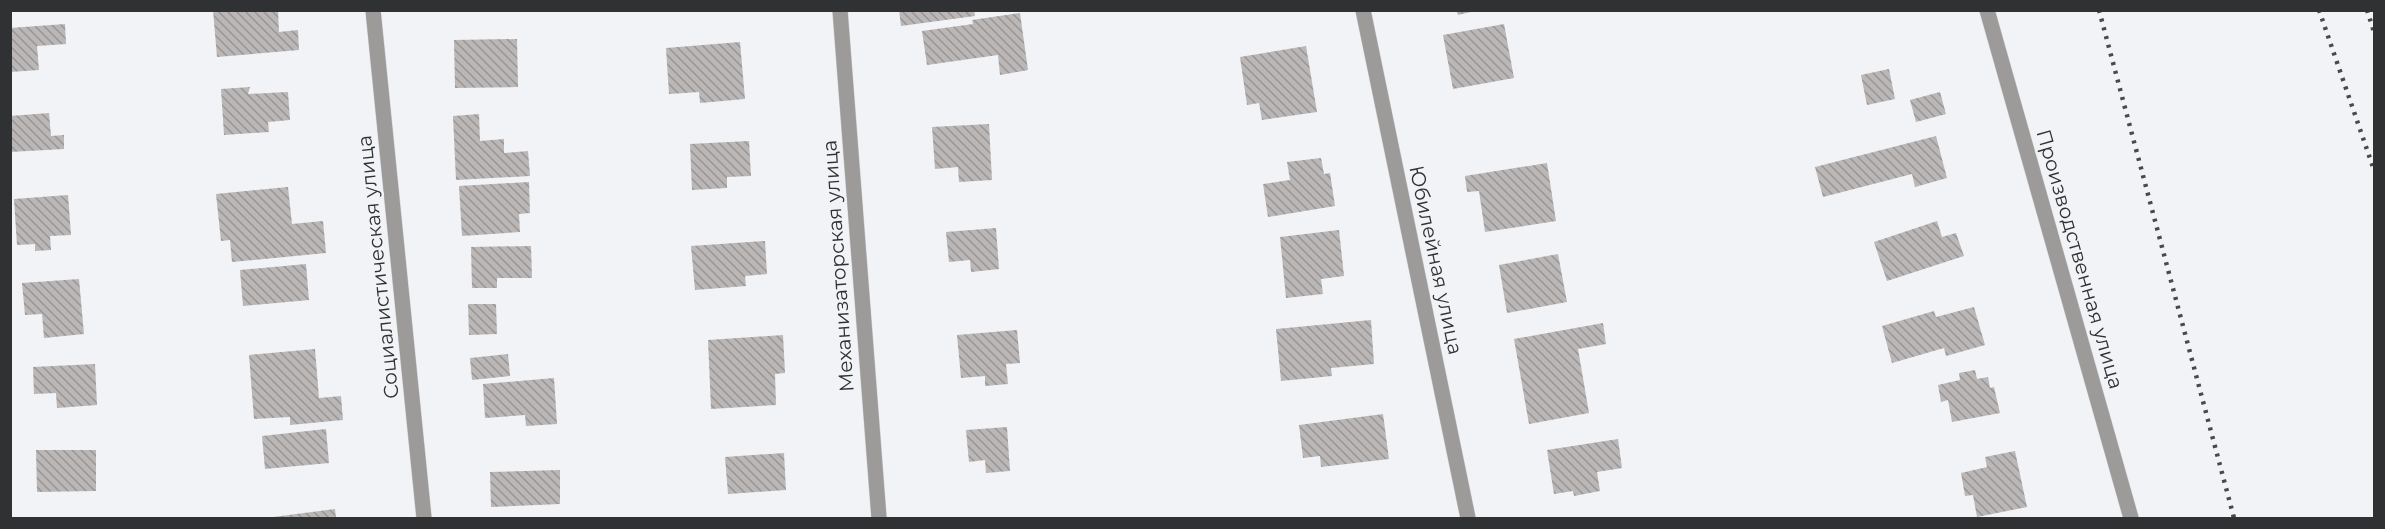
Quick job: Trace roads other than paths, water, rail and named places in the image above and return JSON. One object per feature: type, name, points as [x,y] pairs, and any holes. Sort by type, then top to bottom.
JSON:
[{"type":"street","name":"Социалистическая улица","points":[[373,10],[424,519]]},
{"type":"street","name":"Механизаторская улица","points":[[840,10],[879,519]]},
{"type":"street","name":"Юбилейная улица","points":[[1363,10],[1468,519]]},
{"type":"street","name":"Производственная улица","points":[[1987,10],[2131,519]]},
{"type":"railway","points":[[2099,10],[2234,518]]},
{"type":"railway","points":[[2319,10],[2374,170]]},
{"type":"railway","points":[[2367,10],[2374,32]]}]
